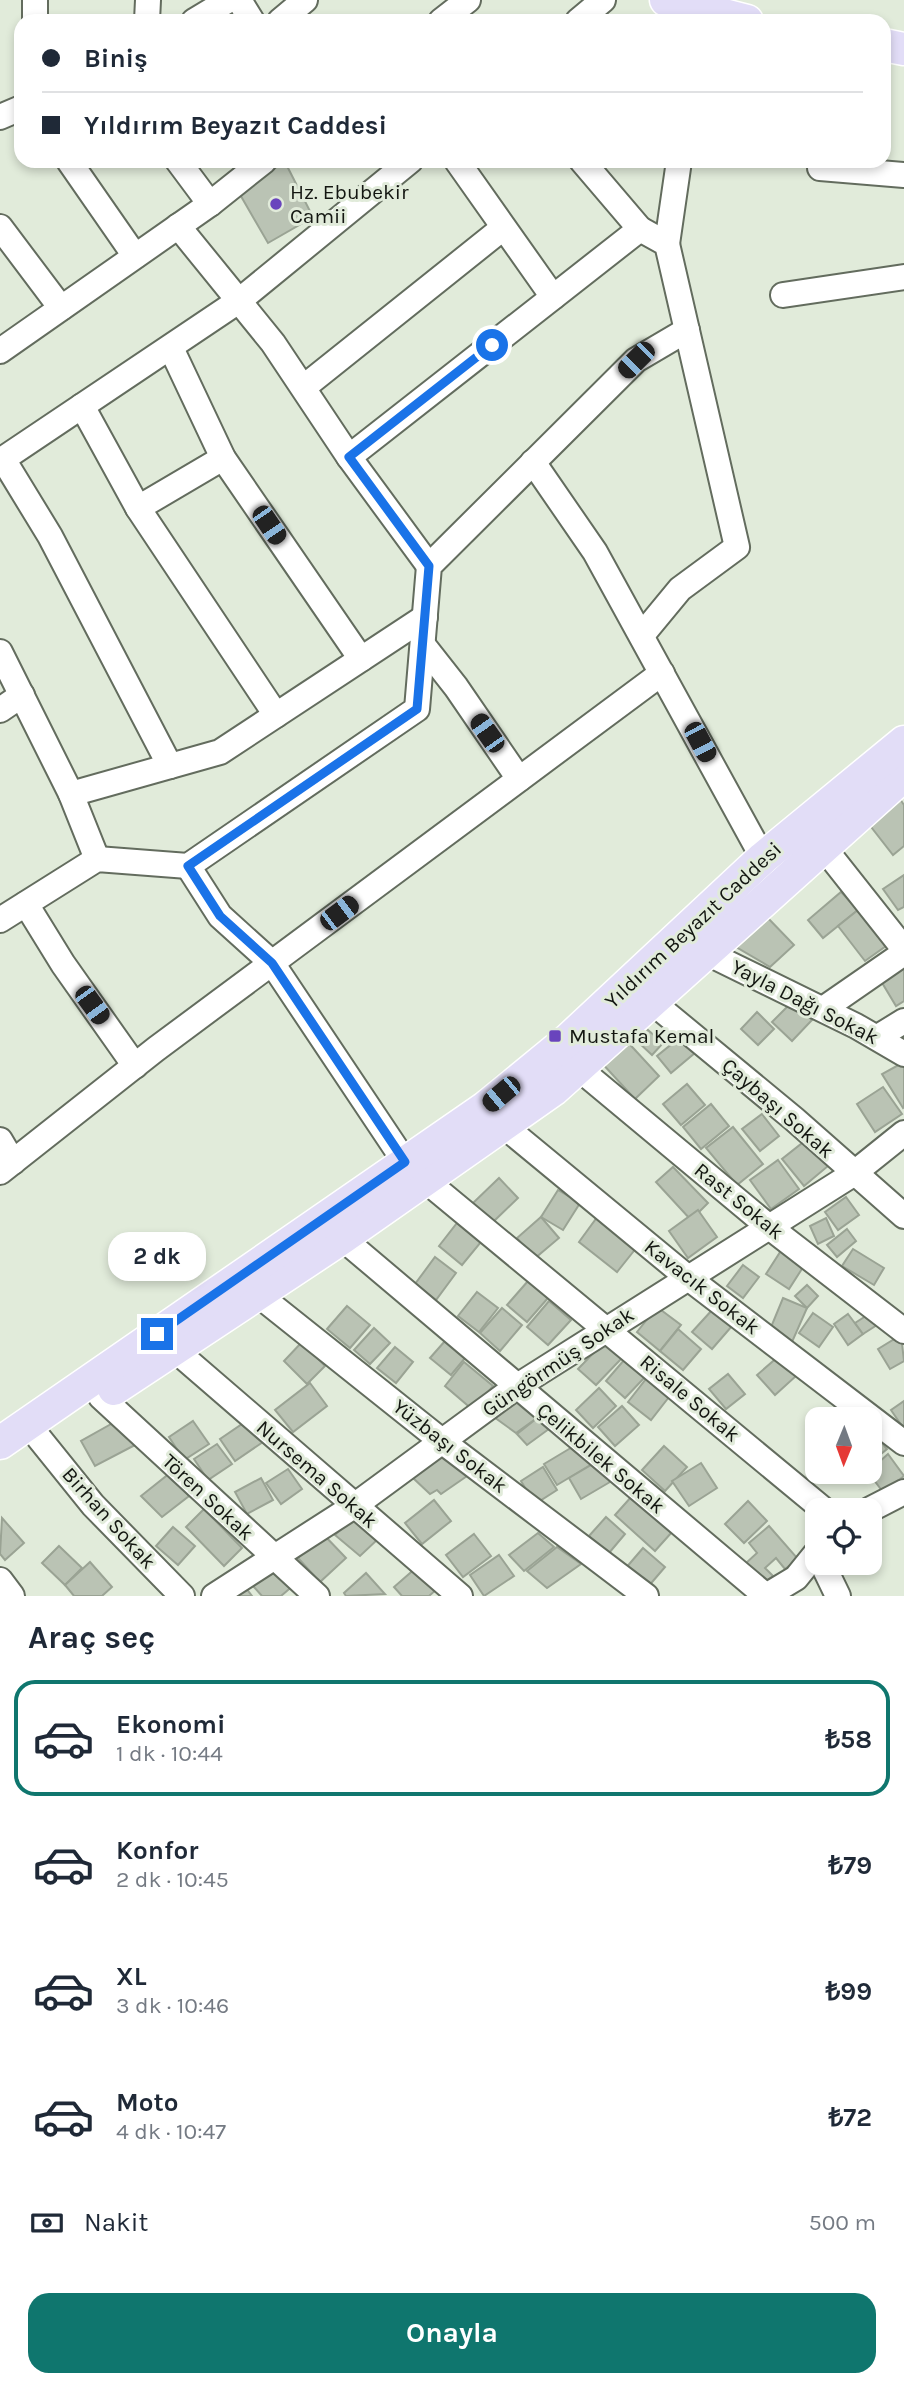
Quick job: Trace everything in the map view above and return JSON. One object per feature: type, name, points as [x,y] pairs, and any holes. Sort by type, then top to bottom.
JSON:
[{"type":"main road","points":[[666,0],[723,14]]},
{"type":"main road","name":"Yıldırım Beyazıt Caddesi","points":[[0,1443],[415,1171],[485,1108],[568,1040],[764,858],[904,743]]},
{"type":"main road","points":[[0,1466],[38,1438],[341,1238],[415,1171],[504,1125],[553,1090],[904,775]]},
{"type":"street","points":[[206,14],[229,0]]},
{"type":"street","points":[[288,14],[305,0]]},
{"type":"street","points":[[450,14],[468,0]]},
{"type":"street","points":[[586,14],[603,0]]},
{"type":"street","points":[[74,168],[135,256]]},
{"type":"street","points":[[183,168],[210,204]]},
{"type":"street","points":[[0,351],[210,204],[255,168]]},
{"type":"street","points":[[170,766],[57,548],[1,460],[240,300],[401,168]]},
{"type":"street","points":[[462,168],[553,297]]},
{"type":"street","points":[[588,168],[640,229],[667,244]]},
{"type":"street","points":[[642,635],[680,589],[737,547],[667,244],[678,168]]},
{"type":"street","points":[[820,168],[904,175]]},
{"type":"street","points":[[178,226],[240,300],[429,566]]},
{"type":"street","points":[[0,227],[61,308]]},
{"type":"street","points":[[304,387],[503,228]]},
{"type":"street","points":[[349,457],[640,229]]},
{"type":"street","points":[[783,295],[904,277]]},
{"type":"street","points":[[0,920],[97,859],[188,866],[417,709],[429,566],[636,360],[687,330]]},
{"type":"street","points":[[171,348],[223,458],[361,659]]},
{"type":"street","points":[[82,407],[138,508],[276,715]]},
{"type":"street","points":[[138,508],[223,458]]},
{"type":"street","points":[[533,462],[595,552],[764,858]]},
{"type":"street","points":[[71,794],[220,752],[425,617]]},
{"type":"street","points":[[422,645],[456,687],[519,779]]},
{"type":"street","points":[[0,652],[71,794],[97,859]]},
{"type":"street","points":[[0,1140],[6,1167],[135,1066],[662,673]]},
{"type":"street","points":[[0,710],[22,695]]},
{"type":"street","points":[[824,848],[904,951],[824,1009]]},
{"type":"street","name":"Risale Sokak","points":[[188,866],[220,916],[272,963],[415,1171],[810,1498]]},
{"type":"street","points":[[26,904],[63,964],[135,1066]]},
{"type":"street","name":"Yayla Dağı Sokak","points":[[705,952],[824,1009],[878,1037],[904,1055]]},
{"type":"street","name":"Çaybaşı Sokak","points":[[651,1002],[794,1119],[853,1174],[904,1216]]},
{"type":"street","points":[[878,1037],[904,1021]]},
{"type":"street","name":"Rast Sokak","points":[[577,1067],[768,1226],[904,1331]]},
{"type":"street","name":"Kavacık Sokak","points":[[504,1125],[687,1277],[904,1443]]},
{"type":"street","name":"Güngörmüş Sokak","points":[[214,1596],[354,1507],[516,1387],[853,1174],[904,1133]]},
{"type":"street","name":"Çelikbilek Sokak","points":[[341,1238],[766,1596]]},
{"type":"street","name":"Yüzbaşı Sokak","points":[[256,1293],[443,1442],[646,1596]]},
{"type":"street","name":"Nursema Sokak","points":[[175,1350],[460,1596]]},
{"type":"street","name":"Tören Sokak","points":[[101,1397],[317,1596]]},
{"type":"street","name":"Birhan Sokak","points":[[38,1438],[93,1505],[182,1596]]},
{"type":"street","points":[[882,1503],[904,1492]]},
{"type":"street","points":[[766,1596],[796,1578],[805,1567]]},
{"type":"street","points":[[828,1575],[838,1596]]},
{"type":"street","points":[[0,1580],[12,1596]]},
{"type":"building","name":"Hz. Ebubekir Camii","points":[[275,168],[288,168],[313,217],[268,243],[238,191]]},
{"type":"building","points":[[900,799],[904,805],[904,846],[893,855],[868,823]]},
{"type":"building","points":[[904,875],[904,907],[898,910],[883,889]]},
{"type":"building","points":[[841,892],[858,910],[823,938],[808,920]]},
{"type":"building","points":[[858,910],[886,946],[865,961],[838,926]]},
{"type":"building","points":[[765,915],[794,945],[770,967],[731,944]]},
{"type":"building","points":[[904,966],[904,1001],[896,1006],[881,981]]},
{"type":"building","points":[[793,1001],[812,1020],[792,1041],[772,1022]]},
{"type":"building","points":[[757,1012],[774,1029],[758,1045],[741,1029]]},
{"type":"building","points":[[648,1030],[663,1043],[652,1055],[638,1042]]},
{"type":"building","points":[[683,1035],[696,1052],[671,1073],[657,1056]]},
{"type":"building","points":[[623,1037],[659,1076],[635,1099],[599,1060]]},
{"type":"building","points":[[904,1062],[904,1107],[903,1108],[882,1074]]},
{"type":"building","points":[[687,1084],[705,1105],[681,1125],[663,1104]]},
{"type":"building","points":[[883,1087],[902,1114],[875,1132],[857,1104]]},
{"type":"building","points":[[711,1104],[729,1126],[701,1149],[683,1127]]},
{"type":"building","points":[[762,1114],[779,1136],[760,1151],[742,1129]]},
{"type":"building","points":[[733,1127],[763,1164],[737,1185],[706,1148]]},
{"type":"building","points":[[806,1140],[828,1166],[804,1186],[782,1159]]},
{"type":"building","points":[[778,1160],[799,1189],[771,1209],[750,1180]]},
{"type":"building","points":[[673,1167],[708,1203],[691,1220],[656,1182]]},
{"type":"building","points":[[499,1178],[518,1198],[492,1223],[473,1203]]},
{"type":"building","points":[[558,1190],[580,1203],[563,1230],[541,1217]]},
{"type":"building","points":[[846,1197],[859,1215],[838,1230],[825,1212]]},
{"type":"building","points":[[698,1210],[717,1237],[688,1258],[669,1231]]},
{"type":"building","points":[[598,1216],[637,1247],[617,1272],[579,1242]]},
{"type":"building","points":[[541,1217],[559,1238],[534,1259],[517,1238]]},
{"type":"building","points":[[826,1218],[834,1236],[818,1244],[810,1226]]},
{"type":"building","points":[[457,1223],[481,1242],[462,1265],[439,1246]]},
{"type":"building","points":[[847,1229],[856,1241],[837,1257],[827,1245]]},
{"type":"building","points":[[784,1246],[807,1261],[789,1289],[766,1274]]},
{"type":"building","points":[[853,1249],[884,1268],[874,1285],[842,1266]]},
{"type":"building","points":[[435,1257],[456,1273],[436,1300],[415,1284]]},
{"type":"building","points":[[743,1265],[759,1277],[743,1298],[727,1286]]},
{"type":"building","points":[[528,1281],[548,1298],[527,1322],[507,1305]]},
{"type":"building","points":[[807,1285],[818,1296],[807,1308],[795,1296]]},
{"type":"building","points":[[477,1292],[498,1308],[479,1332],[458,1316]]},
{"type":"building","points":[[783,1298],[807,1308],[792,1342],[769,1332]]},
{"type":"building","points":[[549,1301],[571,1320],[548,1345],[527,1327]]},
{"type":"building","points":[[347,1306],[370,1325],[350,1348],[327,1329]]},
{"type":"building","points":[[657,1307],[681,1325],[660,1351],[637,1332]]},
{"type":"building","points":[[502,1308],[522,1325],[500,1351],[480,1333]]},
{"type":"building","points":[[713,1309],[732,1326],[712,1349],[692,1332]]},
{"type":"building","points":[[813,1313],[833,1327],[819,1347],[799,1333]]},
{"type":"building","points":[[848,1314],[863,1334],[848,1345],[834,1324]]},
{"type":"building","points":[[869,1314],[877,1325],[863,1334],[855,1323]]},
{"type":"building","points":[[374,1328],[390,1343],[370,1364],[354,1350]]},
{"type":"building","points":[[678,1329],[701,1349],[683,1370],[660,1351]]},
{"type":"building","points":[[901,1335],[904,1361],[890,1369],[878,1349]]},
{"type":"building","points":[[445,1341],[465,1358],[451,1375],[430,1358]]},
{"type":"building","points":[[605,1341],[622,1358],[596,1385],[578,1369]]},
{"type":"building","points":[[302,1342],[325,1366],[307,1384],[284,1361]]},
{"type":"building","points":[[395,1347],[413,1362],[396,1383],[377,1368]]},
{"type":"building","points":[[779,1356],[796,1376],[775,1395],[757,1375]]},
{"type":"building","points":[[625,1359],[645,1377],[625,1398],[606,1381]]},
{"type":"building","points":[[464,1362],[493,1386],[473,1410],[445,1386]]},
{"type":"building","points":[[728,1374],[745,1394],[726,1409],[709,1389]]},
{"type":"building","points":[[646,1379],[669,1397],[651,1420],[628,1402]]},
{"type":"building","points":[[310,1383],[327,1406],[293,1432],[275,1410]]},
{"type":"building","points":[[599,1388],[616,1406],[593,1428],[576,1410]]},
{"type":"building","points":[[523,1399],[541,1415],[516,1433],[494,1417]]},
{"type":"building","points":[[904,1401],[904,1429],[891,1410]]},
{"type":"building","points":[[622,1406],[639,1425],[615,1446],[598,1427]]},
{"type":"building","points":[[541,1415],[553,1426],[527,1445],[517,1434]]},
{"type":"building","points":[[120,1419],[135,1445],[95,1466],[81,1441]]},
{"type":"building","points":[[248,1420],[263,1442],[235,1461],[220,1439]]},
{"type":"building","points":[[193,1421],[209,1444],[184,1460],[169,1437]]},
{"type":"building","points":[[579,1443],[592,1464],[557,1485],[544,1464]]},
{"type":"building","points":[[217,1444],[232,1464],[208,1480],[194,1459]]},
{"type":"building","points":[[664,1446],[687,1467],[665,1491],[642,1470]]},
{"type":"building","points":[[446,1453],[470,1474],[441,1494],[437,1490],[430,1494],[412,1477]]},
{"type":"building","points":[[888,1454],[904,1476],[883,1492],[877,1484],[882,1484],[882,1459]]},
{"type":"building","points":[[598,1461],[610,1482],[581,1499],[569,1478]]},
{"type":"building","points":[[701,1463],[717,1488],[689,1506],[672,1481]]},
{"type":"building","points":[[543,1467],[557,1490],[535,1504],[521,1481]]},
{"type":"building","points":[[288,1469],[302,1489],[281,1504],[266,1483]]},
{"type":"building","points":[[170,1473],[189,1496],[162,1517],[141,1496]]},
{"type":"building","points":[[261,1478],[273,1500],[247,1514],[235,1492]]},
{"type":"building","points":[[632,1496],[672,1532],[655,1551],[615,1515]]},
{"type":"building","points":[[434,1500],[451,1521],[422,1544],[405,1523]]},
{"type":"building","points":[[748,1501],[767,1521],[744,1543],[725,1524]]},
{"type":"building","points":[[204,1509],[242,1548],[224,1566],[186,1527]]},
{"type":"building","points":[[355,1516],[378,1539],[360,1556],[335,1535]]},
{"type":"building","points":[[606,1517],[625,1534],[609,1553],[589,1536]]},
{"type":"building","points":[[2,1518],[24,1543],[5,1560],[0,1554]]},
{"type":"building","points":[[769,1526],[798,1559],[785,1569],[776,1558],[765,1568],[773,1576],[764,1583],[745,1564],[757,1553],[749,1543]]},
{"type":"building","points":[[173,1527],[195,1546],[178,1565],[156,1546]]},
{"type":"building","points":[[538,1533],[554,1547],[524,1571],[509,1555]]},
{"type":"building","points":[[323,1534],[346,1558],[320,1582],[298,1558]]},
{"type":"building","points":[[474,1534],[491,1556],[463,1577],[446,1555]]},
{"type":"building","points":[[59,1546],[82,1568],[65,1585],[42,1563]]},
{"type":"building","points":[[557,1547],[581,1564],[547,1588],[527,1571]]},
{"type":"building","points":[[643,1548],[665,1567],[647,1588],[625,1569]]},
{"type":"building","points":[[499,1555],[514,1576],[484,1596],[470,1575]]},
{"type":"building","points":[[90,1562],[112,1587],[102,1596],[74,1596],[65,1585]]},
{"type":"building","points":[[277,1564],[295,1584],[281,1596],[262,1596],[253,1586]]},
{"type":"building","points":[[417,1567],[437,1589],[429,1596],[402,1596],[394,1587]]},
{"type":"building","points":[[366,1573],[385,1594],[346,1596],[344,1593]]},
{"type":"building","points":[[246,1588],[252,1596],[236,1596]]},
{"type":"place","name":"Hz. Ebubekir Camii","points":[[276,204]]},
{"type":"place","name":"Mustafa Kemal","points":[[555,1036]]},
{"type":"route","points":[[157,1334],[405,1162],[272,963],[220,916],[188,866],[417,709],[429,566],[349,457],[492,345]]}]
